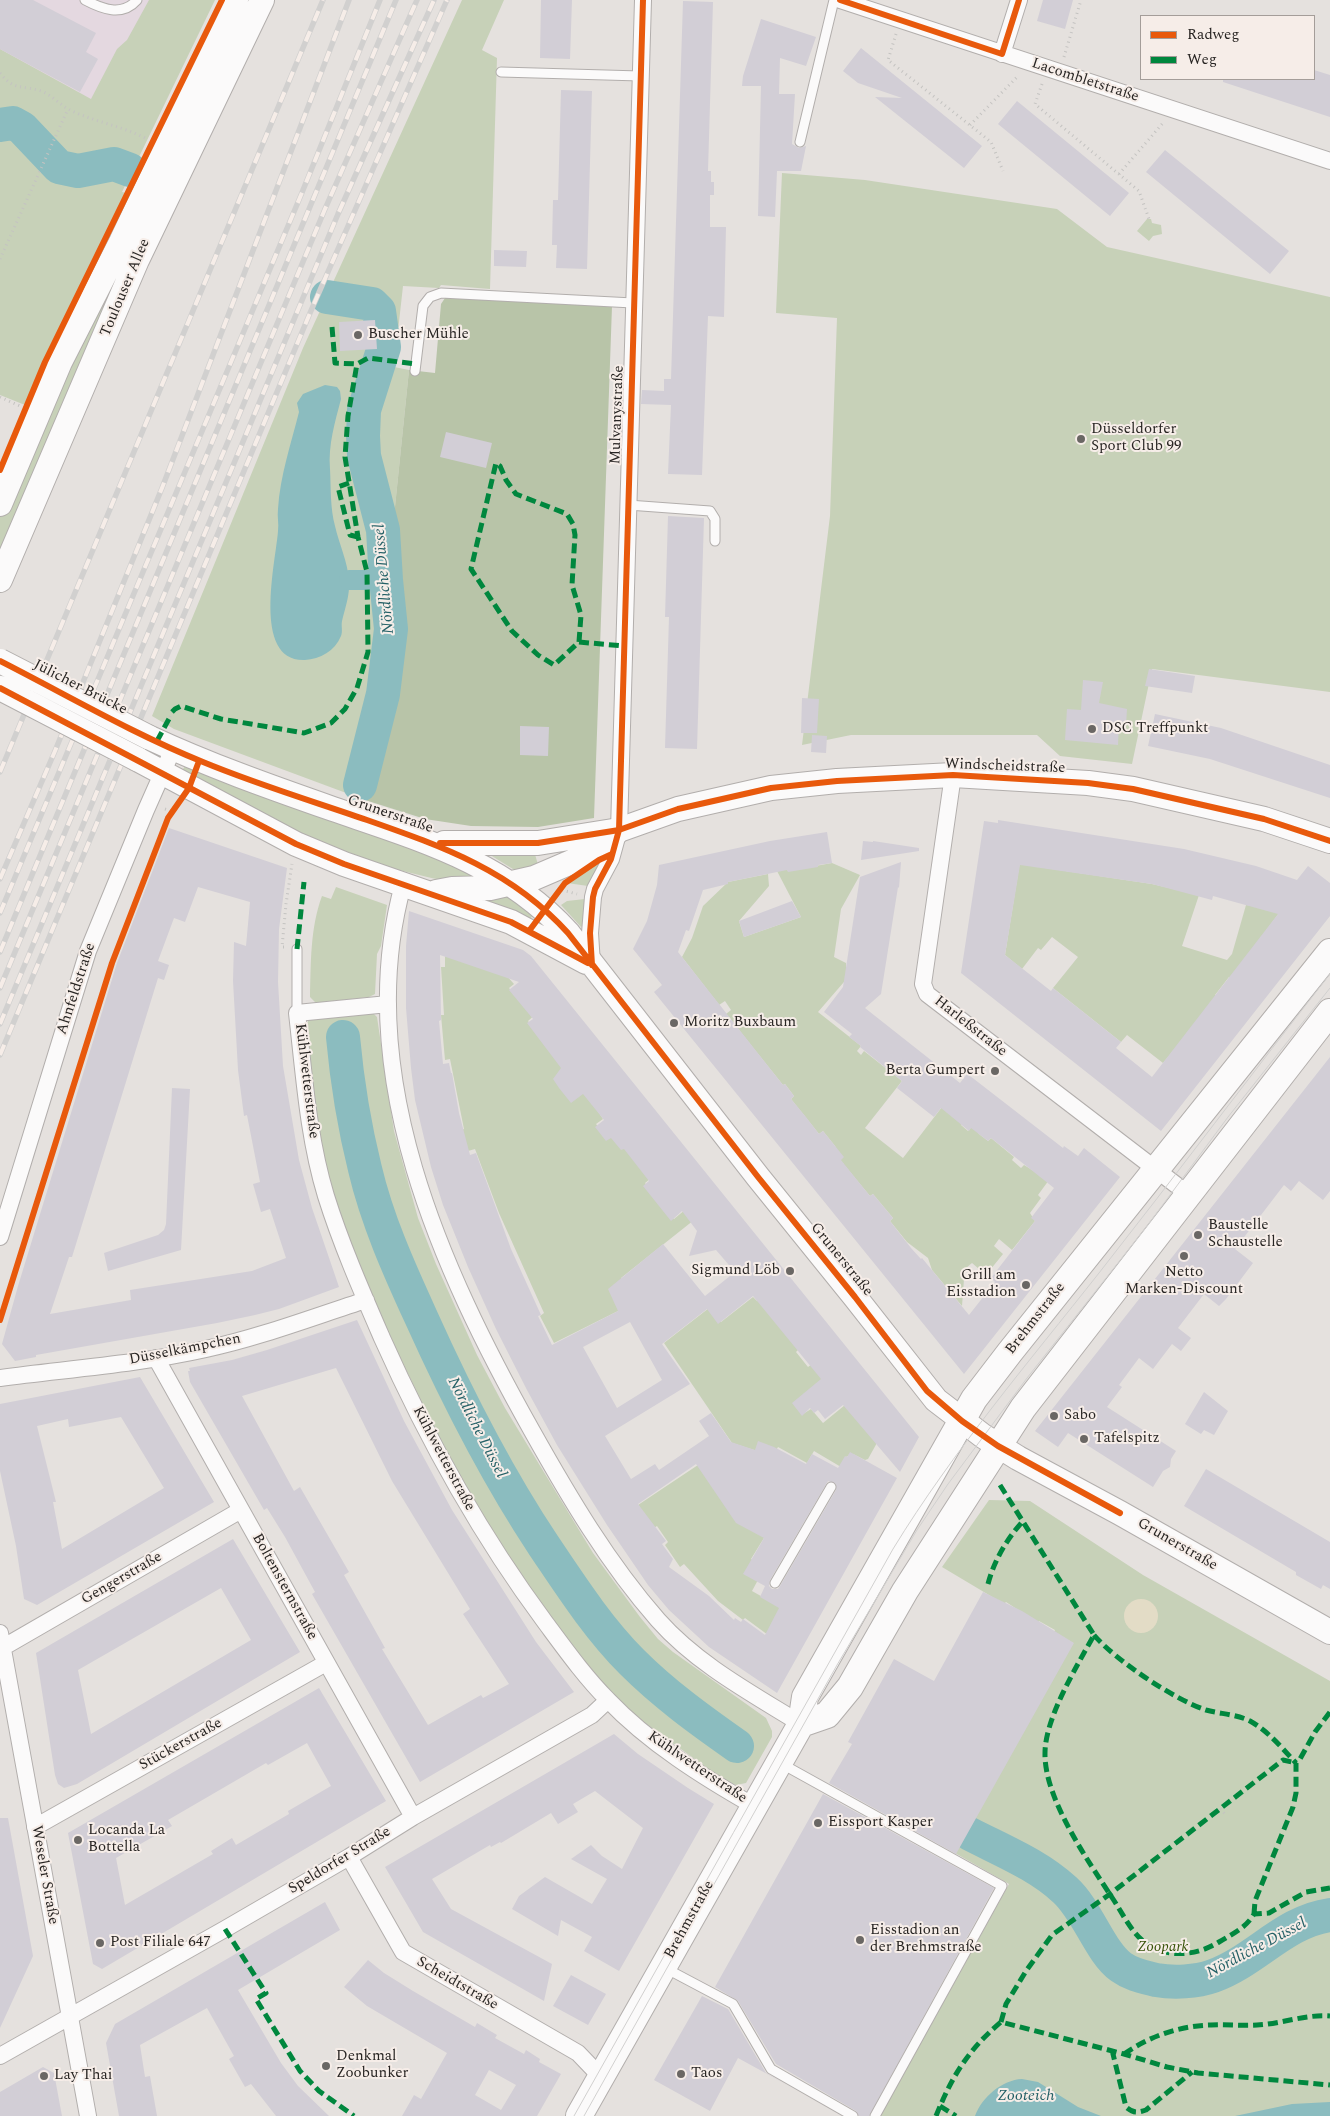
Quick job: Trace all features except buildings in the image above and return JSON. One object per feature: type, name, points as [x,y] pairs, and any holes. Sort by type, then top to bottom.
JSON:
[{"type":"main road","name":"Toulouser Allee","points":[[0,504],[60,362],[121,242],[236,0]]},
{"type":"main road","name":"Toulouser Allee","points":[[0,580],[137,260],[262,0]]},
{"type":"main road","name":"Jülicher Brücke","points":[[0,661],[148,737]]},
{"type":"main road","name":"Grunerstraße","points":[[0,688],[296,844],[403,885],[511,922],[592,965]]},
{"type":"main road","name":"Grunerstraße","points":[[148,737],[217,768],[430,842],[479,864],[511,884],[556,920],[758,1177],[855,1296],[927,1391],[962,1421],[998,1446],[1330,1632]]},
{"type":"main road","name":"Windscheidstraße","points":[[430,842],[538,843],[619,830],[678,809],[771,788],[837,780],[953,775],[1088,783],[1133,789],[1264,819],[1330,841]]},
{"type":"main road","name":"Windscheidstraße","points":[[430,894],[452,889],[490,888],[534,878],[590,854],[619,830]]},
{"type":"main road","name":"Brehmstraße","points":[[579,2116],[779,1763],[800,1724],[805,1697],[974,1399],[1330,952]]},
{"type":"main road","points":[[800,1724],[827,1715],[850,1687],[905,1592],[1023,1408],[1330,1012]]},
{"type":"street","name":"Mulvanystraße","points":[[619,830],[643,0]]},
{"type":"street","name":"Lacombletstraße","points":[[840,0],[1330,161]]},
{"type":"street","points":[[1002,54],[1019,0]]},
{"type":"street","name":"Ahnfeldstraße","points":[[0,1237],[88,951],[173,749]]},
{"type":"street","name":"Harleßstraße","points":[[953,775],[923,984],[927,994],[1188,1194]]},
{"type":"street","points":[[592,965],[590,933],[593,897],[595,889],[611,859],[619,830]]},
{"type":"street","points":[[403,885],[396,910],[391,949],[388,1004],[400,1110],[414,1171],[446,1259],[469,1309],[513,1398],[601,1547],[659,1621],[703,1660],[727,1678],[800,1724]]},
{"type":"street","name":"Kühlwetterstraße","points":[[388,1004],[297,1013],[313,1141],[326,1196],[366,1300],[404,1386],[451,1480],[498,1556],[566,1650],[608,1700],[665,1749],[754,1806]]},
{"type":"street","name":"Düsselkämpchen","points":[[0,1378],[156,1358],[206,1349],[261,1335],[366,1300]]},
{"type":"street","name":"Boltensternstraße","points":[[156,1358],[413,1817]]},
{"type":"street","name":"Gengerstraße","points":[[1,1641],[241,1510]]},
{"type":"street","name":"Weseler Straße","points":[[1,1641],[88,2116]]},
{"type":"street","name":"Stückerstraße","points":[[35,1827],[326,1663]]},
{"type":"street","name":"Speldorfer Straße","points":[[0,2056],[349,1857],[413,1817],[592,1714],[608,1700]]},
{"type":"street","name":"Scheidtstraße","points":[[349,1857],[403,1952],[578,2054],[601,2077]]},
{"type":"lane","points":[[85,0],[112,11],[128,8],[137,0]]},
{"type":"lane","points":[[800,142],[834,0]]},
{"type":"lane","points":[[501,72],[640,76]]},
{"type":"lane","points":[[415,371],[423,306],[430,297],[441,293],[634,304]]},
{"type":"lane","points":[[628,506],[710,511],[715,519],[715,541]]},
{"type":"lane","name":"Kühlwetterstraße","points":[[297,949],[297,1013]]},
{"type":"lane","points":[[775,1584],[831,1487]]},
{"type":"lane","points":[[779,1763],[1002,1886],[875,2116]]},
{"type":"lane","points":[[663,1967],[733,2004],[771,2069],[853,2116]]},
{"type":"path","points":[[1081,0],[1053,70],[1035,104],[1139,191],[1149,219]]},
{"type":"path","points":[[900,20],[888,60],[991,142],[1003,171]]},
{"type":"path","points":[[970,125],[1031,63]]},
{"type":"path","points":[[0,73],[8,82],[20,88],[41,91],[68,109],[128,129],[164,149]]},
{"type":"path","points":[[0,259],[68,109]]},
{"type":"path","points":[[1119,174],[1174,110]]},
{"type":"path","points":[[0,397],[11,402]]},
{"type":"path","points":[[170,717],[172,712]]},
{"type":"path","points":[[296,844],[286,904],[282,947],[297,949]]},
{"type":"path","points":[[561,890],[565,883]]},
{"type":"path","points":[[1220,1808],[1225,1814]]},
{"type":"shaded area","points":[[0,0],[165,0],[104,106],[0,55]]},
{"type":"green space","points":[[149,0],[215,0],[122,192],[126,193],[25,405],[0,395],[0,49],[91,99],[117,49],[127,40]]},
{"type":"green space","points":[[244,0],[254,0],[0,567],[0,517],[58,382]]},
{"type":"green space","name":"Buscher Mühle","points":[[462,0],[504,0],[482,50],[497,58],[490,289],[441,285],[439,288],[403,286],[394,367],[409,370],[365,800],[174,729],[152,716],[303,348]]},
{"type":"green space","name":"Düsseldorfer Sport Club 99","points":[[782,173],[865,180],[1057,209],[1107,247],[1330,297],[1330,692],[1152,669],[1132,764],[1060,756],[1037,735],[851,735],[802,745],[830,516],[837,318],[776,313]]},
{"type":"green space","points":[[1147,219],[1151,219],[1152,223],[1161,225],[1162,234],[1153,236],[1149,241],[1137,231]]},
{"type":"green space","points":[[447,295],[612,306],[594,818],[538,827],[471,826],[425,819],[365,800],[409,370],[435,373],[441,304]]},
{"type":"green space","points":[[185,766],[487,877],[456,881],[438,879],[378,864],[349,854],[321,843],[240,803],[187,774],[183,769]]},
{"type":"green space","points":[[534,851],[539,868],[521,874],[487,853]]},
{"type":"green space","points":[[600,861],[588,886],[567,883]]},
{"type":"green space","points":[[1020,861],[1039,867],[1152,884],[1199,895],[1182,946],[1227,960],[1232,954],[1246,905],[1282,909],[1231,979],[1229,977],[1215,995],[1219,998],[1163,1063],[1127,1035],[1121,1042],[1053,988],[1078,957],[1052,937],[1041,950],[1038,948],[1022,969],[1005,955]]},
{"type":"green space","points":[[832,863],[860,875],[841,909],[834,957],[846,963],[846,970],[851,971],[850,975],[818,1012],[861,1046],[857,1051],[861,1055],[864,1051],[902,1081],[865,1128],[903,1158],[945,1103],[963,1122],[961,1125],[968,1131],[973,1125],[979,1134],[988,1141],[991,1138],[1014,1157],[1012,1160],[1021,1168],[1024,1165],[1049,1180],[1038,1195],[1041,1198],[1030,1213],[1035,1221],[1012,1250],[999,1239],[994,1246],[1003,1254],[986,1275],[972,1263],[960,1273],[964,1279],[962,1306],[932,1270],[928,1258],[907,1242],[890,1221],[893,1218],[873,1194],[870,1196],[840,1160],[835,1146],[823,1131],[819,1134],[791,1099],[794,1096],[785,1084],[783,1085],[726,1014],[731,1010],[725,1001],[719,1005],[682,957],[692,938],[703,906],[728,882],[768,874],[769,886],[739,921],[744,937],[801,917],[777,871],[787,869],[788,871]]},
{"type":"green space","points":[[336,887],[387,905],[381,946],[377,954],[375,994],[369,997],[316,1003],[310,997],[315,921],[322,896],[331,899]]},
{"type":"green space","points":[[510,892],[536,912],[529,920],[479,900]]},
{"type":"green space","points":[[585,899],[584,925],[581,927],[561,905],[567,901]]},
{"type":"green space","points":[[445,956],[506,975],[514,984],[509,988],[526,1009],[537,1013],[528,1021],[585,1091],[603,1119],[596,1124],[608,1139],[615,1134],[656,1174],[645,1183],[674,1219],[686,1209],[694,1220],[621,1278],[636,1302],[554,1343],[540,1316],[544,1313],[499,1213],[475,1149],[468,1151],[461,1130],[464,1129],[450,1059],[445,1060],[441,1015],[444,1015],[441,967],[445,967]]},
{"type":"green space","points":[[372,1012],[377,1017],[394,1131],[418,1218],[436,1264],[477,1355],[505,1408],[593,1553],[640,1617],[658,1639],[673,1652],[766,1718],[772,1731],[772,1737],[746,1783],[736,1785],[725,1781],[638,1718],[612,1695],[571,1647],[511,1563],[450,1460],[371,1298],[347,1239],[326,1168],[319,1132],[305,1028],[309,1019]]},
{"type":"green space","points":[[753,1297],[757,1301],[762,1297],[800,1348],[796,1352],[808,1367],[812,1364],[824,1378],[803,1414],[811,1409],[823,1423],[845,1405],[878,1441],[868,1459],[865,1460],[853,1454],[851,1458],[847,1456],[841,1467],[814,1451],[807,1463],[778,1447],[773,1456],[732,1443],[664,1343],[709,1308],[721,1322]]},
{"type":"green space","points":[[698,1465],[767,1533],[751,1559],[765,1567],[752,1591],[782,1608],[768,1635],[745,1618],[743,1620],[718,1601],[684,1564],[680,1567],[665,1545],[668,1542],[657,1526],[654,1528],[638,1505]]},
{"type":"green space","name":"Zoopark","points":[[989,1500],[1030,1501],[1143,1575],[1330,1681],[1330,2116],[880,2116],[1009,1884],[955,1853],[1073,1643],[1054,1632],[1055,1630],[1039,1621],[1038,1623],[1006,1602],[1004,1604],[942,1567]]},
{"type":"sand","points":[[1141,1599],[1153,1604],[1158,1616],[1153,1628],[1141,1633],[1129,1628],[1124,1616],[1129,1604]]},
{"type":"water","points":[[325,385],[337,387],[340,391],[341,399],[331,442],[331,505],[348,574],[349,591],[342,621],[342,634],[335,646],[316,658],[305,660],[288,656],[278,645],[272,628],[271,586],[278,528],[279,497],[286,460],[299,412],[297,403],[303,394]]},
{"type":"water","name":"Zooteich","points":[[1022,2079],[1038,2082],[1078,2107],[1101,2116],[975,2116],[982,2102],[1000,2086]]},
{"type":"water","points":[[1330,2102],[1330,2116],[1235,2116],[1292,2104]]},
{"type":"waterway","name":"Nördliche Düssel","points":[[0,125],[13,123],[22,128],[59,167],[78,171],[114,164],[130,170]]},
{"type":"waterway","name":"Nördliche Düssel","points":[[327,297],[372,304],[379,311],[384,347],[364,410],[363,436],[364,456],[383,530],[391,629],[383,694],[360,785]]},
{"type":"waterway","points":[[349,580],[386,580]]},
{"type":"waterway","name":"Nördliche Düssel","points":[[343,1037],[357,1136],[382,1226],[435,1347],[493,1463],[544,1546],[585,1606],[620,1649],[670,1696],[737,1746]]},
{"type":"waterway","name":"Nördliche Düssel","points":[[970,1834],[1020,1859],[1055,1881],[1073,1899],[1107,1952],[1121,1967],[1129,1972],[1156,1980],[1185,1981],[1213,1976],[1243,1961],[1299,1925],[1330,1915]]},
{"type":"tram line","points":[[574,2116],[893,1549],[916,1513],[992,1408],[1128,1236],[1330,974]]},
{"type":"tram line","points":[[584,2116],[837,1665],[917,1530],[948,1484],[1027,1378],[1144,1230],[1228,1117],[1330,988]]},
{"type":"railway","points":[[0,772],[323,0]]},
{"type":"railway","points":[[0,879],[55,751],[162,488],[349,0]]},
{"type":"railway","points":[[0,913],[301,195],[380,0]]},
{"type":"railway","points":[[0,952],[396,0]]},
{"type":"railway","points":[[0,988],[325,209],[417,0]]},
{"type":"railway","points":[[0,1024],[338,214],[434,0]]},
{"type":"railway","points":[[0,1055],[310,313],[447,0]]},
{"type":"marked path","points":[[332,327],[335,363],[357,364],[368,358],[416,364]]},
{"type":"marked path","points":[[172,712],[181,706],[221,719],[304,733],[331,723],[345,709],[357,688],[368,652],[367,572],[358,537],[345,457],[348,416],[357,364]]},
{"type":"marked path","points":[[579,642],[581,615],[572,585],[575,535],[573,524],[567,514],[516,494],[506,480],[500,466],[496,463],[471,569],[512,631],[538,655],[554,665],[579,642],[624,646]]},
{"type":"marked path","points":[[349,483],[338,487],[350,535],[358,537]]},
{"type":"marked path","points":[[157,741],[170,717]]},
{"type":"marked path","points":[[297,949],[304,882]]},
{"type":"marked path","points":[[1000,1485],[1094,1635],[1063,1692],[1050,1724],[1045,1753],[1047,1771],[1052,1790],[1070,1829],[1092,1867],[1137,1935],[1147,1944],[1165,1952],[1183,1954],[1202,1950],[1243,1927],[1254,1914],[1269,1913],[1306,1892],[1330,1888]]},
{"type":"marked path","points":[[988,1584],[1001,1551],[1023,1521]]},
{"type":"marked path","points":[[1094,1635],[1130,1667],[1178,1698],[1206,1710],[1239,1717],[1257,1725],[1296,1763]]},
{"type":"marked path","points":[[1254,1914],[1255,1901],[1293,1807],[1296,1793],[1296,1763],[1330,1712]]},
{"type":"marked path","points":[[1001,2022],[1006,2004],[1026,1971],[1052,1935],[1110,1894],[1283,1760],[1296,1763]]},
{"type":"marked path","points":[[225,1929],[266,1993],[256,1999],[300,2071],[319,2091],[354,2116]]},
{"type":"marked path","points":[[1124,2054],[1155,2037],[1188,2027],[1257,2025],[1312,2016],[1330,2016]]},
{"type":"marked path","points":[[936,2116],[948,2088],[962,2064],[989,2032],[1001,2022],[1167,2067],[1198,2073],[1330,2085]]},
{"type":"marked path","points":[[1112,2050],[1126,2107],[1133,2111],[1146,2110],[1192,2072]]},
{"type":"marked path","points":[[940,2106],[956,2116]]},
{"type":"cycle path","points":[[0,470],[45,362],[222,0]]},
{"type":"cycle path","points":[[592,965],[590,933],[593,897],[595,889],[611,859],[619,830],[643,0]]},
{"type":"cycle path","points":[[840,0],[1002,54],[1019,0]]},
{"type":"cycle path","points":[[0,661],[126,727],[177,751],[243,778],[367,820],[450,851],[500,877],[524,893],[568,933],[927,1391],[962,1421],[998,1446],[1120,1513]]},
{"type":"cycle path","points":[[0,688],[296,844],[344,864],[511,922],[588,963]]},
{"type":"cycle path","points":[[0,1320],[112,963],[168,818],[189,788],[199,761]]},
{"type":"cycle path","points":[[440,843],[538,843],[619,830],[678,809],[771,788],[837,781],[953,775],[1088,783],[1133,789],[1264,819],[1330,841]]},
{"type":"cycle path","points":[[529,931],[565,883],[599,860],[612,854]]},
{"type":"place","name":"Buscher Mühle","points":[[358,335]]},
{"type":"place","name":"Düsseldorfer Sport Club 99","points":[[1081,439]]},
{"type":"place","name":"DSC Treffpunkt","points":[[1092,729]]},
{"type":"place","name":"Moritz Buxbaum","points":[[674,1023]]},
{"type":"place","name":"Berta Gumpert","points":[[995,1071]]},
{"type":"place","name":"Baustelle Schaustelle","points":[[1198,1235]]},
{"type":"place","name":"Netto Marken-Discount","points":[[1184,1256]]},
{"type":"place","name":"Sigmund Löb","points":[[790,1271]]},
{"type":"place","name":"Grill am Eisstadion","points":[[1026,1285]]},
{"type":"place","name":"Sabo","points":[[1054,1416]]},
{"type":"place","name":"Tafelspitz","points":[[1084,1439]]},
{"type":"place","name":"Eissport Kasper","points":[[818,1823]]},
{"type":"place","name":"Locanda La Bottella","points":[[78,1840]]},
{"type":"place","name":"Eisstadion an der Brehmstraße","points":[[860,1940]]},
{"type":"place","name":"Post Filiale 647","points":[[100,1943]]},
{"type":"place","name":"Denkmal Zoobunker","points":[[326,2066]]},
{"type":"place","name":"Taos","points":[[681,2074]]},
{"type":"place","name":"Lay Thai","points":[[44,2076]]}]
